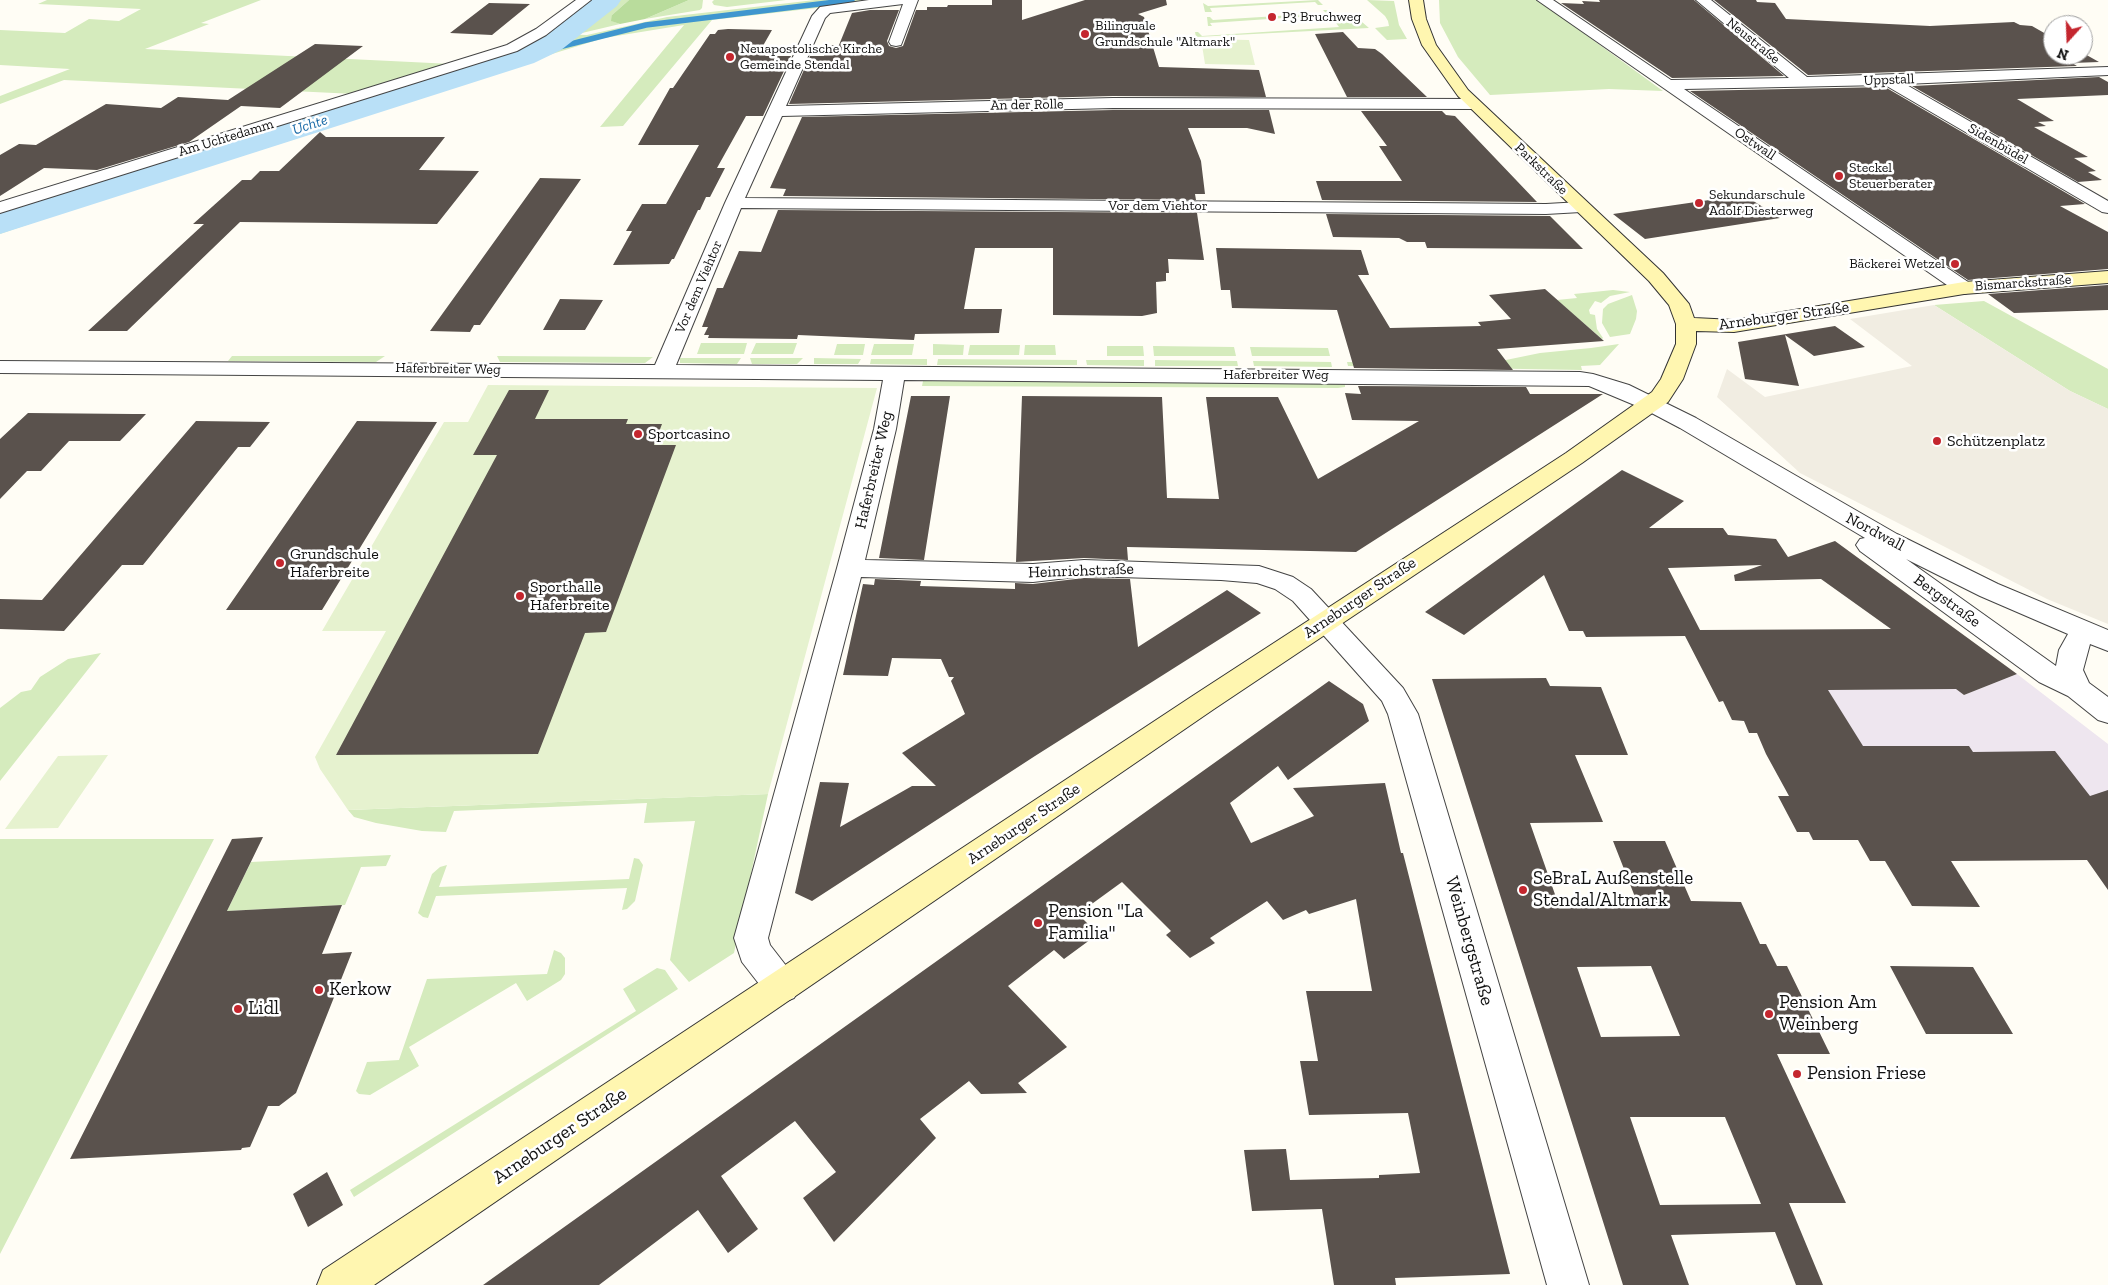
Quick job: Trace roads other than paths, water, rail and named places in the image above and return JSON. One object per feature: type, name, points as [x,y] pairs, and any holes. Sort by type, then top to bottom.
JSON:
[{"type":"main road","name":"Parkstraße","points":[[1416,0],[1419,19],[1429,45],[1449,76],[1473,104],[1666,287],[1679,304],[1686,324]]},
{"type":"main road","name":"Bismarckstraße","points":[[1939,292],[1964,288],[2108,277]]},
{"type":"main road","name":"Arneburger Straße","points":[[338,1285],[1325,621],[1652,404],[1660,397],[1672,379],[1686,344],[1686,324],[1707,326],[1741,325],[1939,292]]},
{"type":"street","name":"Am Uchtedamm","points":[[0,208],[512,48],[541,32],[584,0]]},
{"type":"street","points":[[775,111],[821,13],[833,8],[905,0]]},
{"type":"street","points":[[896,42],[911,0]]},
{"type":"street","name":"Ostwall","points":[[1544,0],[1964,288]]},
{"type":"street","name":"Neustraße","points":[[1702,0],[1803,82]]},
{"type":"street","name":"Uppstall","points":[[1669,85],[1888,80],[2108,71]]},
{"type":"street","name":"Sidenbüdel","points":[[1888,80],[2108,208]]},
{"type":"street","name":"An der Rolle","points":[[775,111],[1113,103],[1473,104]]},
{"type":"street","name":"Vor dem Viehtor","points":[[663,371],[775,111]]},
{"type":"street","name":"Vor dem Viehtor","points":[[734,203],[1546,209],[1581,207]]},
{"type":"street","name":"Haferbreiter Weg","points":[[0,367],[1561,376],[1592,380],[1652,404]]},
{"type":"street","name":"Haferbreiter Weg","points":[[850,568],[885,429],[895,372]]},
{"type":"street","name":"Nordwall","points":[[1652,404],[1688,423],[1888,540],[1990,590],[2096,636]]},
{"type":"street","name":"Bergstraße","points":[[1824,504],[1844,527],[2049,675],[2078,689],[2108,712]]},
{"type":"street","points":[[782,987],[754,951],[751,938],[850,568]]},
{"type":"street","name":"Heinrichstraße","points":[[850,568],[1033,573],[1084,568],[1259,575],[1284,583],[1295,589],[1325,621]]},
{"type":"street","name":"Weinbergstraße","points":[[1325,621],[1393,696],[1409,732],[1568,1285]]},
{"type":"street","points":[[2078,689],[2069,670],[2073,650],[2096,636]]},
{"type":"waterway","name":"Uchte","points":[[0,223],[523,57],[551,44],[607,0]]},
{"type":"waterway","points":[[535,53],[646,25],[852,0]]},
{"type":"place","name":"P3 Bruchweg","points":[[1272,17]]},
{"type":"place","name":"Bilinguale Grundschule \"Altmark\"","points":[[1085,34]]},
{"type":"place","name":"Neuapostolische Kirche Gemeinde Stendal","points":[[730,57]]},
{"type":"place","name":"Steckel Steuerberater","points":[[1839,176]]},
{"type":"place","name":"Sekundarschule Adolf Diesterweg","points":[[1699,203]]},
{"type":"place","name":"Bäckerei Wetzel","points":[[1955,264]]},
{"type":"place","name":"Sportcasino","points":[[638,434]]},
{"type":"place","name":"Schützenplatz","points":[[1937,441]]},
{"type":"place","name":"Grundschule Haferbreite","points":[[280,563]]},
{"type":"place","name":"Sporthalle Haferbreite","points":[[520,596]]},
{"type":"place","name":"SeBraL Außenstelle Stendal/Altmark","points":[[1523,890]]},
{"type":"place","name":"Pension \"La Familia\"","points":[[1038,923]]},
{"type":"place","name":"Kerkow","points":[[319,990]]},
{"type":"place","name":"Lidl","points":[[238,1009]]},
{"type":"place","name":"Pension Am Weinberg","points":[[1769,1014]]},
{"type":"place","name":"Pension Friese","points":[[1797,1074]]}]
